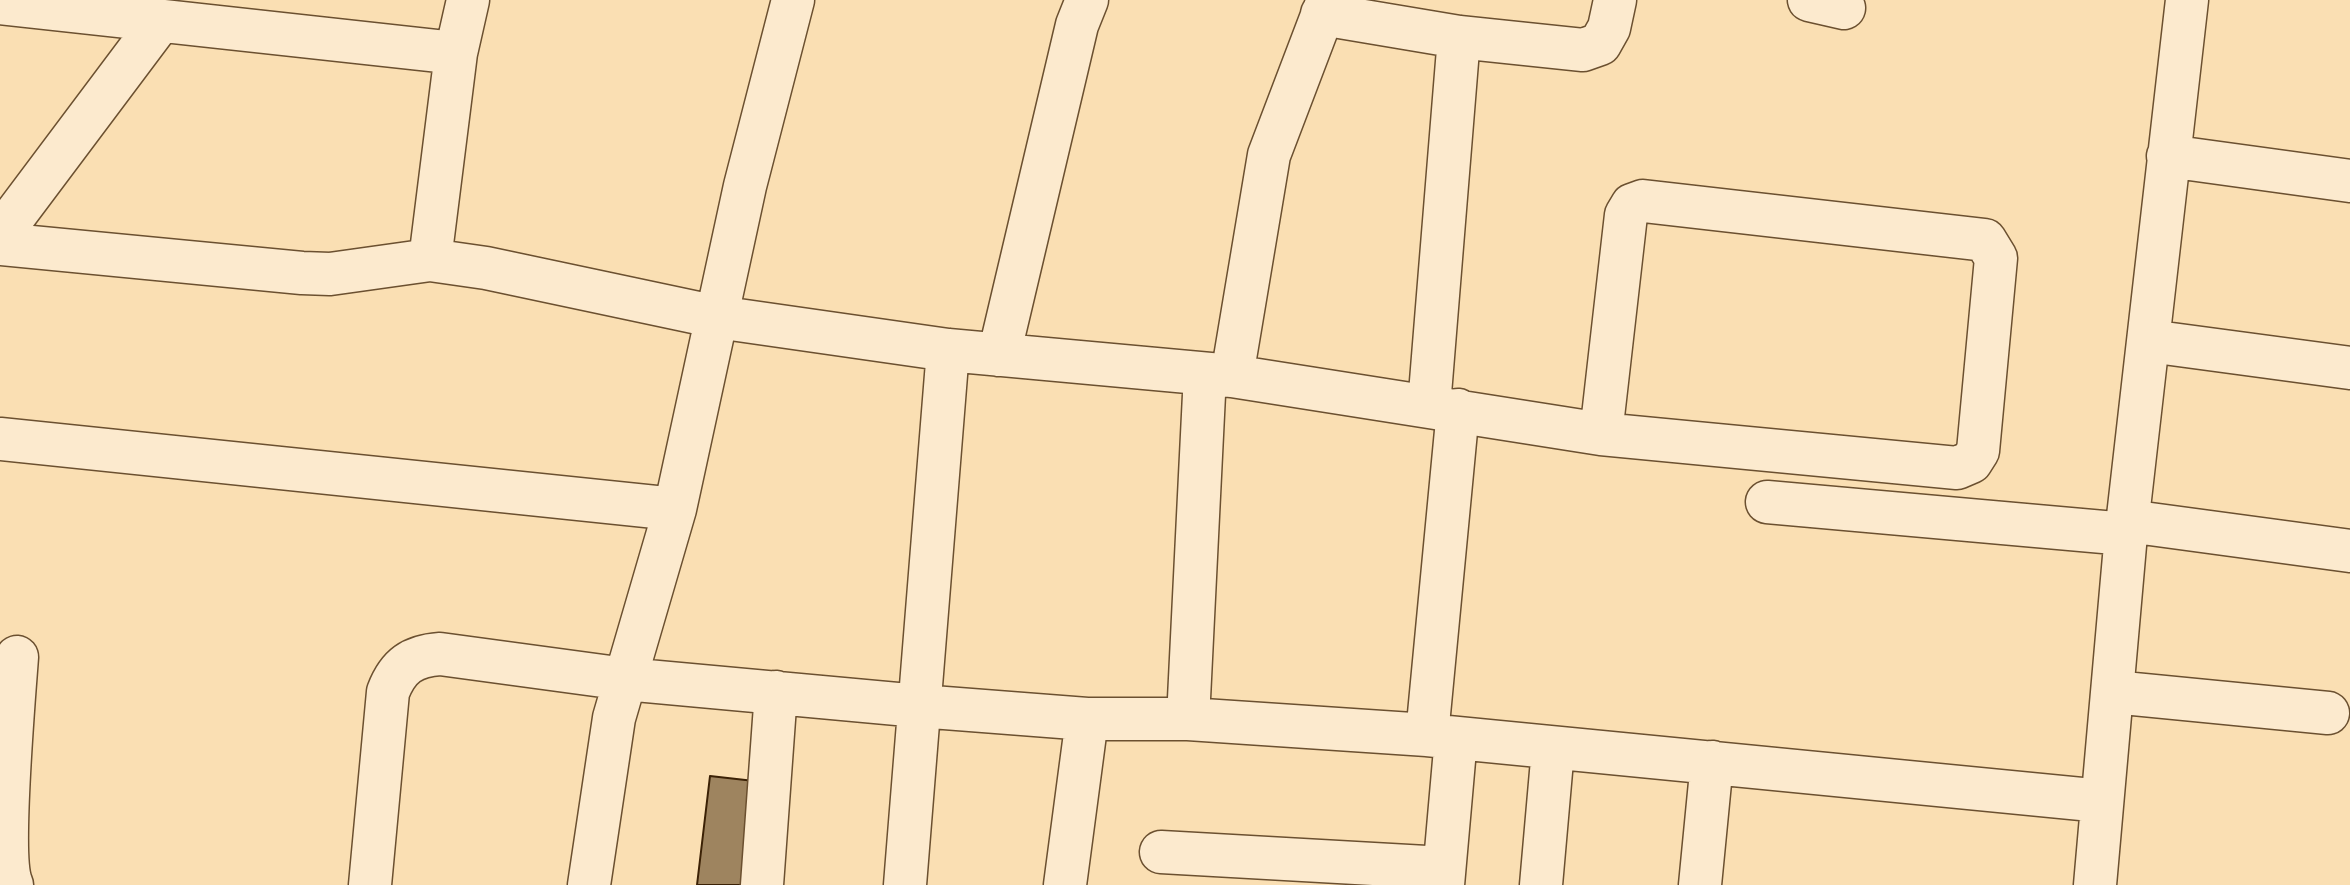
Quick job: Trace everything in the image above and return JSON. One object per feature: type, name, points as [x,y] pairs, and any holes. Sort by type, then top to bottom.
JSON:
[{"type":"street","points":[[430,260],[456,53],[468,0]]},
{"type":"street","points":[[589,885],[608,748],[675,509],[745,186],[793,0]]},
{"type":"street","points":[[999,355],[1077,25],[1087,0]]},
{"type":"street","points":[[1188,719],[1218,375],[1269,155],[1325,7],[1459,37],[1583,50],[1600,44],[1609,28],[1615,0]]},
{"type":"street","points":[[2095,885],[2127,528],[2187,0]]},
{"type":"street","points":[[0,3],[63,5],[159,23],[456,53]]},
{"type":"street","points":[[0,235],[159,23]]},
{"type":"street","points":[[1161,852],[1443,877],[1444,408],[1459,37]]},
{"type":"street","points":[[2168,156],[2350,181]]},
{"type":"street","points":[[0,244],[302,273],[330,274],[430,260],[486,268],[717,317],[948,350],[1218,375],[1601,434],[1957,468],[1971,462],[1978,451],[1996,258],[1991,246],[1985,240],[1855,224],[1643,201],[1632,205],[1626,215],[1601,434]]},
{"type":"street","points":[[2149,341],[2350,368]]},
{"type":"street","points":[[905,885],[948,350]]},
{"type":"street","points":[[0,439],[675,509]]},
{"type":"street","points":[[1767,502],[2127,528],[2350,551]]},
{"type":"street","points":[[370,885],[388,692],[394,676],[405,663],[420,655],[440,654],[625,679],[919,706],[1087,719],[1188,719],[1441,736],[2102,801]]},
{"type":"street","points":[[12,885],[5,868],[4,831],[17,657]]},
{"type":"street","points":[[762,885],[776,692]]},
{"type":"street","points":[[2113,692],[2328,713]]},
{"type":"street","points":[[1065,885],[1087,719]]},
{"type":"street","points":[[1541,885],[1553,749]]},
{"type":"street","points":[[1700,885],[1712,762]]},
{"type":"building","points":[[710,776],[763,782],[751,885],[697,885]]}]
